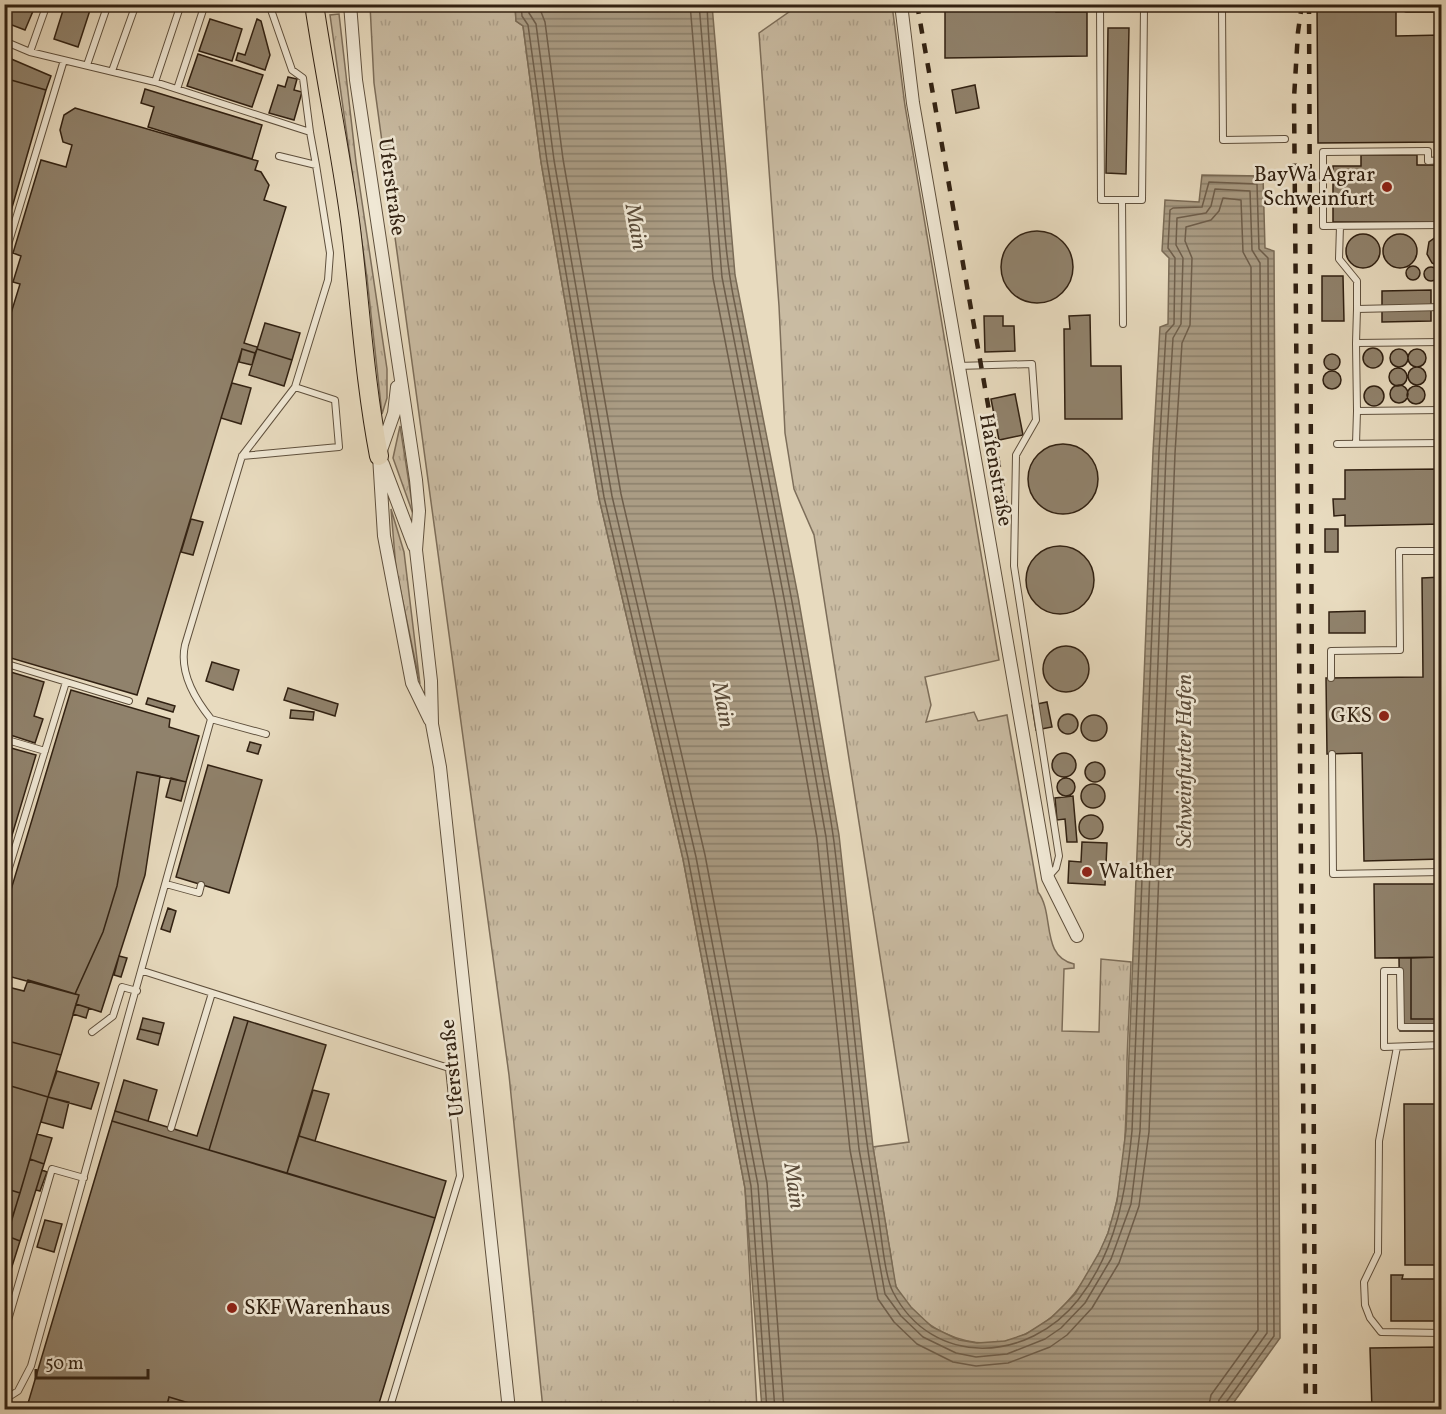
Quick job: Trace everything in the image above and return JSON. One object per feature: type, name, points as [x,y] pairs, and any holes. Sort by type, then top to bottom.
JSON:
[{"type":"main road","points":[[314,5],[340,150],[357,279],[368,400],[379,456]]},
{"type":"street","name":"Uferstraße","points":[[350,4],[356,80],[398,375],[409,424],[419,511],[416,550],[431,681],[432,724],[441,779],[509,1410]]},
{"type":"street","name":"Hafenstraße","points":[[900,4],[913,103],[957,366],[1048,878],[1077,936]]},
{"type":"street","name":"Uferstraße","points":[[398,375],[394,412],[379,456],[384,536],[412,684],[432,724]]},
{"type":"street","name":"Uferstraße","points":[[379,456],[416,550]]},
{"type":"lane","points":[[30,52],[47,4]]},
{"type":"lane","points":[[87,65],[108,4]]},
{"type":"lane","points":[[112,71],[136,4]]},
{"type":"lane","points":[[155,82],[181,4]]},
{"type":"lane","points":[[177,88],[206,4]]},
{"type":"lane","points":[[266,734],[211,719],[192,688],[183,656],[242,456],[295,387],[310,346],[330,266],[303,78],[292,70],[269,4]]},
{"type":"lane","points":[[1144,7],[1142,200],[1101,200],[1100,5],[1282,8]]},
{"type":"lane","points":[[1222,8],[1223,140],[1285,139]]},
{"type":"lane","points":[[1407,9],[1442,9]]},
{"type":"lane","points":[[4,41],[30,52],[177,88],[310,132]]},
{"type":"lane","points":[[4,258],[64,60]]},
{"type":"lane","points":[[1442,160],[1428,160],[1428,151],[1323,152],[1323,226],[1442,225]]},
{"type":"lane","points":[[279,156],[316,165]]},
{"type":"lane","points":[[1122,200],[1123,324]]},
{"type":"lane","points":[[1340,226],[1339,259],[1357,281],[1356,444]]},
{"type":"lane","points":[[1357,309],[1442,307]]},
{"type":"lane","points":[[1356,343],[1442,342]]},
{"type":"lane","points":[[957,366],[1032,364],[1036,420],[1016,455],[1014,566],[1059,856],[1056,868],[1048,878]]},
{"type":"lane","points":[[242,456],[339,447],[334,400],[295,387]]},
{"type":"lane","points":[[1357,411],[1442,410]]},
{"type":"lane","points":[[1337,444],[1442,442]]},
{"type":"lane","points":[[1331,678],[1331,651],[1400,650],[1399,551],[1442,551]]},
{"type":"lane","points":[[4,663],[129,701]]},
{"type":"lane","points":[[4,885],[8,859],[66,682]]},
{"type":"lane","points":[[4,1400],[18,1391],[31,1366],[143,971],[211,719]]},
{"type":"lane","points":[[4,739],[45,751]]},
{"type":"lane","points":[[1332,754],[1333,874],[1442,872]]},
{"type":"lane","points":[[1031,782],[1047,779]]},
{"type":"lane","points":[[166,884],[199,893],[201,885]]},
{"type":"lane","points":[[143,971],[449,1068],[460,1176],[389,1410]]},
{"type":"lane","points":[[1442,1027],[1401,1027],[1401,971],[1384,971],[1384,1047],[1442,1045]]},
{"type":"lane","points":[[92,1032],[113,1016],[122,987],[137,991]]},
{"type":"lane","points":[[171,1128],[212,993]]},
{"type":"lane","points":[[1397,1047],[1379,1141],[1378,1253],[1364,1282],[1365,1305],[1370,1318],[1381,1332],[1442,1333]]},
{"type":"lane","points":[[4,1334],[52,1169],[84,1178]]},
{"type":"green space","points":[[370,5],[515,5],[516,21],[523,26],[541,162],[599,498],[683,859],[745,1188],[757,1409],[543,1409],[509,1075],[374,83]]},
{"type":"green space","points":[[799,5],[892,5],[905,106],[999,660],[925,677],[931,705],[926,722],[974,712],[978,721],[1007,715],[1038,892],[1046,911],[1052,944],[1056,952],[1063,960],[1074,964],[1074,968],[1064,969],[1062,1031],[1099,1032],[1101,959],[1131,962],[1126,1127],[1119,1191],[1108,1233],[1083,1282],[1066,1304],[1046,1322],[1024,1335],[999,1342],[972,1342],[944,1333],[916,1313],[899,1293],[894,1276],[873,1147],[909,1142],[814,535],[794,489],[785,433],[779,306],[759,33]]},
{"type":"green space","points":[[339,14],[356,162],[387,369],[387,398],[382,414],[367,278],[330,15]]},
{"type":"green space","points":[[400,426],[413,509],[412,511],[393,458]]},
{"type":"green space","points":[[391,509],[404,552],[420,684],[396,569]]},
{"type":"water","points":[[515,5],[712,5],[735,275],[798,596],[839,835],[873,1147],[896,1287],[911,1307],[932,1327],[959,1340],[977,1343],[1005,1341],[1026,1334],[1051,1318],[1075,1294],[1099,1253],[1108,1233],[1117,1201],[1126,1130],[1160,327],[1168,324],[1169,258],[1162,251],[1165,200],[1199,202],[1202,175],[1263,176],[1265,248],[1274,251],[1280,1338],[1229,1409],[762,1409],[745,1188],[683,859],[599,498],[541,162],[523,26],[516,21]]},
{"type":"building","points":[[4,4],[36,4],[25,30],[4,22]]},
{"type":"building","points":[[65,4],[92,4],[78,47],[54,39]]},
{"type":"building","points":[[945,4],[1056,4],[1056,12],[1087,12],[1087,56],[945,58]]},
{"type":"building","points":[[1317,4],[1396,4],[1396,36],[1442,35],[1442,142],[1318,143]]},
{"type":"building","points":[[210,19],[242,29],[232,61],[199,51]]},
{"type":"building","points":[[257,19],[261,21],[270,55],[265,70],[236,60],[238,53],[245,55]]},
{"type":"building","points":[[1108,28],[1129,28],[1126,174],[1106,173]]},
{"type":"building","points":[[198,54],[263,75],[252,107],[187,86]]},
{"type":"building","points":[[9,58],[51,76],[46,90],[4,78]]},
{"type":"building","points":[[288,77],[297,79],[294,90],[302,92],[294,120],[269,113],[278,85],[285,87]]},
{"type":"building","points":[[4,78],[46,90],[11,211],[4,209]]},
{"type":"building","points":[[975,85],[979,108],[956,113],[952,90]]},
{"type":"building","points":[[145,89],[262,125],[252,159],[148,127],[154,107],[141,103]]},
{"type":"building","points":[[75,108],[258,161],[255,170],[261,172],[269,185],[264,200],[286,207],[244,343],[257,347],[257,349],[255,353],[242,349],[137,695],[4,656],[4,336],[20,284],[13,282],[21,256],[13,253],[41,160],[66,167],[72,145],[63,142],[60,130],[64,115]]},
{"type":"building","name":"BayWa Agrar Schweinfurt","points":[[1361,155],[1417,155],[1417,165],[1438,165],[1438,169],[1442,169],[1442,205],[1438,205],[1438,222],[1333,222],[1333,166],[1361,166]]},
{"type":"building","points":[[1037,231],[1051,234],[1063,241],[1070,253],[1073,267],[1070,281],[1063,293],[1051,300],[1037,303],[1023,300],[1011,293],[1004,281],[1001,267],[1004,253],[1011,241],[1023,234]]},
{"type":"building","points":[[1363,234],[1375,239],[1380,251],[1375,263],[1363,268],[1351,263],[1346,251],[1351,239]]},
{"type":"building","points":[[1400,234],[1412,239],[1417,251],[1412,263],[1400,268],[1388,263],[1383,251],[1388,239]]},
{"type":"building","points":[[1442,234],[1442,268],[1432,263],[1427,254],[1429,242]]},
{"type":"building","points":[[1413,266],[1418,268],[1420,273],[1418,278],[1413,280],[1408,278],[1406,273],[1408,268]]},
{"type":"building","points":[[1431,267],[1436,269],[1438,274],[1436,279],[1431,281],[1426,279],[1424,274],[1426,269]]},
{"type":"building","points":[[1322,276],[1343,276],[1344,321],[1322,321]]},
{"type":"building","points":[[1431,290],[1431,321],[1382,322],[1382,291]]},
{"type":"building","points":[[1090,315],[1091,366],[1121,366],[1122,419],[1065,419],[1064,329],[1070,329],[1069,316]]},
{"type":"building","points":[[984,316],[1003,316],[1003,326],[1014,326],[1015,351],[985,352]]},
{"type":"building","points":[[265,323],[300,333],[292,360],[257,349]]},
{"type":"building","points":[[1373,348],[1380,351],[1383,358],[1380,365],[1373,368],[1366,365],[1363,358],[1366,351]]},
{"type":"building","points":[[242,349],[255,353],[252,365],[239,362]]},
{"type":"building","points":[[257,349],[292,360],[284,386],[249,375]]},
{"type":"building","points":[[1399,349],[1405,352],[1408,358],[1405,364],[1399,367],[1393,364],[1390,358],[1393,352]]},
{"type":"building","points":[[1417,349],[1423,352],[1426,358],[1423,364],[1417,367],[1411,364],[1408,358],[1411,352]]},
{"type":"building","points":[[1329,354],[1335,354],[1340,362],[1338,368],[1329,370],[1324,365],[1324,359]]},
{"type":"building","points":[[1417,367],[1423,370],[1426,376],[1423,382],[1417,385],[1411,382],[1408,376],[1411,370]]},
{"type":"building","points":[[1398,368],[1404,371],[1407,377],[1404,383],[1398,386],[1392,383],[1389,377],[1392,371]]},
{"type":"building","points":[[1332,371],[1338,374],[1341,380],[1338,386],[1332,389],[1326,386],[1323,380],[1326,374]]},
{"type":"building","points":[[232,383],[251,388],[241,424],[221,418]]},
{"type":"building","points":[[1399,385],[1405,388],[1408,394],[1405,400],[1399,403],[1393,400],[1390,394],[1393,388]]},
{"type":"building","points":[[1374,386],[1381,389],[1384,396],[1381,403],[1374,406],[1367,403],[1364,396],[1367,389]]},
{"type":"building","points":[[1416,386],[1422,389],[1425,395],[1422,401],[1416,404],[1410,401],[1407,395],[1410,389]]},
{"type":"building","points":[[1015,394],[1023,435],[999,440],[991,399]]},
{"type":"building","points":[[1063,444],[1082,450],[1092,460],[1098,479],[1092,498],[1082,508],[1063,514],[1044,508],[1034,498],[1028,479],[1034,460],[1044,450]]},
{"type":"building","points":[[1442,469],[1442,524],[1345,526],[1345,515],[1334,516],[1333,499],[1345,499],[1345,470]]},
{"type":"building","points":[[191,519],[203,522],[193,555],[181,552]]},
{"type":"building","points":[[1325,529],[1338,529],[1338,552],[1325,552]]},
{"type":"building","points":[[1060,546],[1073,549],[1084,556],[1091,567],[1094,580],[1091,593],[1084,604],[1073,611],[1060,614],[1047,611],[1036,604],[1029,593],[1026,580],[1029,567],[1036,556],[1047,549]]},
{"type":"building","name":"GKS","points":[[1442,577],[1442,859],[1364,861],[1362,753],[1327,754],[1326,678],[1423,677],[1422,578]]},
{"type":"building","points":[[1365,611],[1365,633],[1329,633],[1329,612]]},
{"type":"building","points":[[1066,646],[1082,653],[1089,669],[1082,685],[1066,692],[1050,685],[1043,669],[1050,653]]},
{"type":"building","points":[[212,662],[239,670],[233,690],[206,681]]},
{"type":"building","points":[[4,670],[44,682],[34,716],[43,719],[35,743],[4,733]]},
{"type":"building","points":[[288,688],[338,704],[335,716],[284,700]]},
{"type":"building","points":[[71,690],[170,719],[169,727],[199,736],[186,782],[137,772],[117,886],[103,932],[75,994],[4,975],[4,913]]},
{"type":"building","points":[[148,698],[175,706],[173,712],[146,704]]},
{"type":"building","points":[[1047,702],[1052,727],[1036,730],[1032,705]]},
{"type":"building","points":[[291,710],[314,712],[313,720],[290,718]]},
{"type":"building","points":[[1068,714],[1075,717],[1078,724],[1075,731],[1068,734],[1061,731],[1058,724],[1061,717]]},
{"type":"building","points":[[1094,715],[1103,719],[1107,728],[1103,737],[1094,741],[1085,737],[1081,728],[1085,719]]},
{"type":"building","points":[[250,742],[261,745],[258,754],[247,751]]},
{"type":"building","points":[[4,746],[36,755],[7,852],[4,851]]},
{"type":"building","points":[[1064,753],[1073,756],[1076,765],[1073,774],[1064,777],[1055,774],[1052,765],[1055,756]]},
{"type":"building","points":[[1095,762],[1102,765],[1105,772],[1102,779],[1095,782],[1088,779],[1085,772],[1088,765]]},
{"type":"building","points":[[208,765],[262,780],[229,893],[176,877]]},
{"type":"building","points":[[137,772],[160,776],[145,875],[101,1012],[76,1004],[79,995],[75,994],[103,932],[117,886]]},
{"type":"building","points":[[171,778],[186,782],[181,801],[166,797]]},
{"type":"building","points":[[1066,778],[1072,781],[1075,787],[1072,793],[1066,796],[1060,793],[1057,787],[1060,781]]},
{"type":"building","points":[[1093,784],[1102,787],[1105,796],[1102,805],[1093,808],[1084,805],[1081,796],[1084,787]]},
{"type":"building","points":[[1073,796],[1077,842],[1067,842],[1065,819],[1057,820],[1055,798]]},
{"type":"building","points":[[1086,815],[1096,815],[1103,822],[1103,832],[1096,839],[1086,839],[1079,832],[1079,822]]},
{"type":"building","name":"Walther","points":[[1082,842],[1107,843],[1105,885],[1068,883],[1069,861],[1081,862]]},
{"type":"building","points":[[1374,884],[1442,884],[1442,957],[1375,958]]},
{"type":"building","points":[[168,908],[176,911],[170,932],[161,929]]},
{"type":"building","points":[[119,956],[127,958],[121,977],[114,975]]},
{"type":"building","points":[[1442,957],[1442,1019],[1411,1019],[1411,958]]},
{"type":"building","points":[[1399,958],[1411,958],[1411,1019],[1442,1019],[1442,1031],[1400,1031]]},
{"type":"building","points":[[28,980],[79,995],[61,1055],[4,1040],[4,986],[24,991]]},
{"type":"building","points":[[76,1004],[89,1008],[86,1018],[73,1014]]},
{"type":"building","points":[[234,1017],[248,1021],[209,1150],[112,1121],[115,1111],[197,1136]]},
{"type":"building","points":[[143,1018],[164,1023],[161,1034],[140,1029]]},
{"type":"building","points":[[248,1021],[326,1045],[287,1173],[209,1150]]},
{"type":"building","points":[[140,1029],[161,1034],[158,1045],[137,1039]]},
{"type":"building","points":[[4,1040],[61,1055],[48,1097],[4,1084]]},
{"type":"building","points":[[57,1071],[99,1083],[91,1109],[48,1097]]},
{"type":"building","points":[[124,1080],[157,1090],[148,1121],[115,1111]]},
{"type":"building","points":[[4,1084],[48,1097],[20,1193],[4,1188]]},
{"type":"building","points":[[313,1090],[329,1094],[315,1141],[299,1136]]},
{"type":"building","points":[[48,1097],[69,1102],[63,1128],[41,1122]]},
{"type":"building","points":[[1404,1104],[1442,1104],[1442,1265],[1405,1265]]},
{"type":"building","name":"SKF Warenhaus","points":[[112,1121],[435,1218],[377,1410],[212,1410],[169,1397],[166,1410],[26,1410]]},
{"type":"building","points":[[37,1134],[52,1138],[44,1164],[30,1159]]},
{"type":"building","points":[[299,1136],[446,1181],[435,1218],[287,1173]]},
{"type":"building","points":[[30,1159],[44,1164],[20,1241],[7,1236]]},
{"type":"building","points":[[42,1170],[47,1172],[40,1191],[36,1190]]},
{"type":"building","points":[[4,1188],[20,1193],[4,1244]]},
{"type":"building","points":[[45,1220],[62,1224],[54,1252],[37,1247]]},
{"type":"building","points":[[7,1236],[20,1241],[4,1292],[4,1244]]},
{"type":"building","points":[[1391,1275],[1403,1275],[1402,1279],[1442,1279],[1442,1321],[1391,1321]]},
{"type":"building","points":[[1442,1347],[1442,1410],[1372,1410],[1370,1348]]},
{"type":"building","points":[[169,1397],[212,1410],[166,1408]]},
{"type":"railway","points":[[917,4],[1007,512]]},
{"type":"railway","points":[[1302,4],[1294,98],[1306,1410]]},
{"type":"railway","points":[[1309,4],[1315,1410]]},
{"type":"place","name":"BayWa Agrar Schweinfurt","points":[[1387,187]]},
{"type":"place","name":"GKS","points":[[1384,716]]},
{"type":"place","name":"Walther","points":[[1087,872]]},
{"type":"place","name":"SKF Warenhaus","points":[[232,1308]]},
{"type":"water label","name":"Main","points":[[635,227]]},
{"type":"water label","name":"Main","points":[[722,705]]},
{"type":"water label","name":"Schweinfurter Hafen","points":[[1185,761]]},
{"type":"water label","name":"Main","points":[[793,1186]]}]
